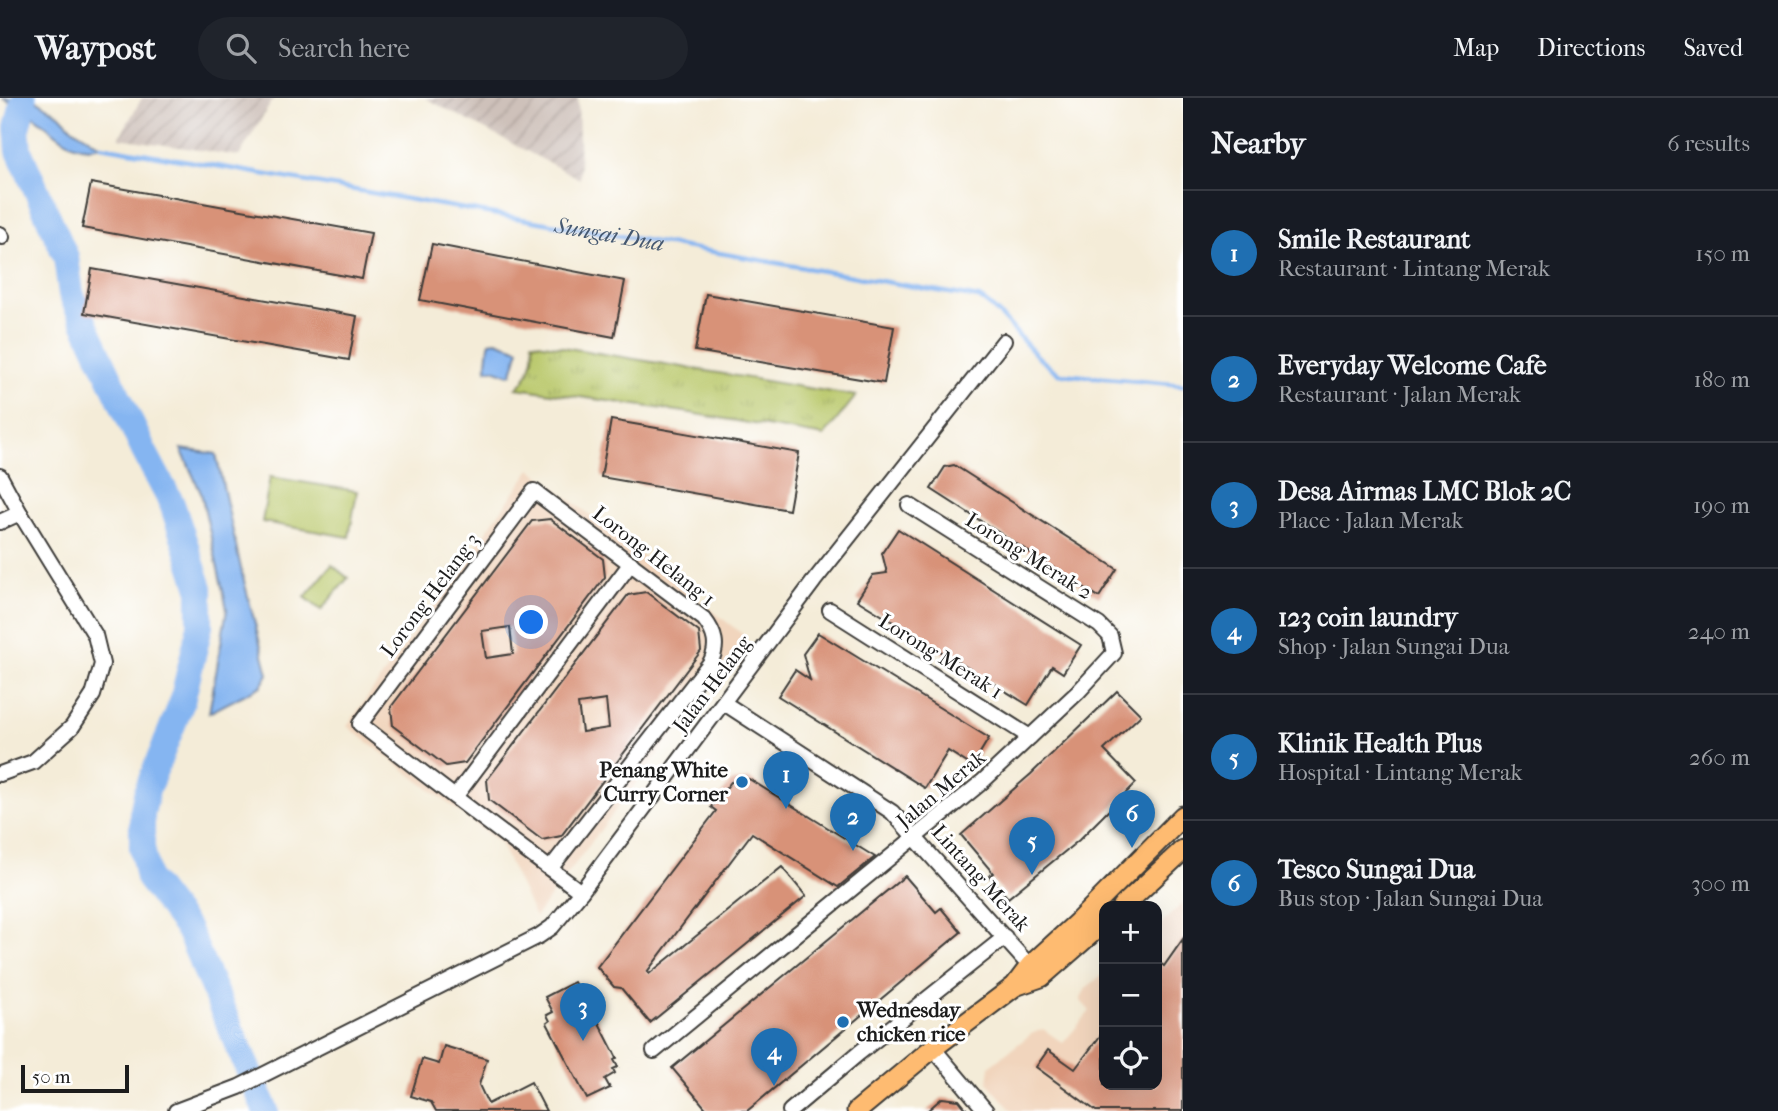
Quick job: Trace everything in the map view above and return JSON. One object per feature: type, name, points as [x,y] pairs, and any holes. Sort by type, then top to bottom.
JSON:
[{"type":"main road","points":[[1035,971],[1077,923],[1183,816]]},
{"type":"main road","points":[[1128,901],[1181,853]]},
{"type":"main road","points":[[857,1111],[933,1048],[1099,926]]},
{"type":"street","name":"Jalan Helang","points":[[176,1111],[239,1087],[539,936],[556,922],[814,581],[1004,341]]},
{"type":"street","points":[[0,476],[95,635],[102,664],[93,695],[72,727],[33,762],[0,774]]},
{"type":"street","name":"Lorong Helang 1","points":[[534,491],[704,619],[715,638],[714,655],[550,869]]},
{"type":"street","name":"Lorong Helang 3","points":[[455,797],[360,724],[534,491]]},
{"type":"street","name":"Lorong Merak 2","points":[[909,505],[1098,625],[1110,636],[1114,653]]},
{"type":"street","points":[[0,522],[20,513]]},
{"type":"street","points":[[581,892],[455,797],[631,563]]},
{"type":"street","name":"Lorong Merak 1","points":[[830,610],[1030,737]]},
{"type":"street","name":"Jalan Merak","points":[[654,1051],[990,775],[1078,692],[1114,653]]},
{"type":"street","name":"Lintang Merak","points":[[724,703],[882,804],[917,837],[1035,971]]},
{"type":"street","points":[[790,1111],[1005,937]]},
{"type":"street","points":[[933,1048],[986,1111]]},
{"type":"shaded area","points":[[142,98],[274,98],[239,156],[119,138]]},
{"type":"shaded area","points":[[425,98],[578,98],[580,179]]},
{"type":"shaded area","points":[[531,469],[746,637],[535,917],[500,843],[347,726]]},
{"type":"shaded area","points":[[1183,903],[1183,1111],[1012,1111],[988,1083],[990,1066],[1031,1034],[1043,1029],[1063,1043],[1090,1011],[1080,1000],[1086,988],[1099,977],[1099,1090],[1162,1090],[1162,922]]},
{"type":"green space","points":[[532,342],[856,396],[824,436],[685,412],[517,388],[530,367]]},
{"type":"green space","points":[[270,477],[357,491],[349,537],[262,522]]},
{"type":"green space","points":[[332,565],[348,578],[321,610],[305,597]]},
{"type":"water","points":[[2,98],[33,98],[101,146],[90,148],[73,145],[28,112]]},
{"type":"water","points":[[496,341],[519,349],[509,375],[493,369],[486,370],[490,342]]},
{"type":"water","points":[[181,449],[216,454],[268,674],[261,686],[209,713],[227,609],[201,493]]},
{"type":"building","points":[[91,183],[371,233],[362,279],[82,228]]},
{"type":"building","points":[[432,244],[625,281],[614,337],[420,300]]},
{"type":"building","points":[[92,269],[357,316],[349,360],[84,313]]},
{"type":"building","points":[[706,294],[894,327],[884,383],[695,351]]},
{"type":"building","points":[[611,420],[799,453],[789,510],[601,477]]},
{"type":"building","points":[[954,465],[1117,569],[1099,597],[931,489],[945,467]]},
{"type":"building","points":[[550,519],[603,559],[605,577],[465,763],[446,766],[393,726],[391,707],[532,521]],"holes":[[[510,627],[513,654],[486,658],[482,631]]]},
{"type":"building","points":[[898,529],[1081,645],[1063,673],[1052,666],[1028,705],[857,600],[873,575],[887,573],[882,553]]},
{"type":"building","points":[[646,592],[699,632],[701,651],[561,836],[542,840],[489,800],[487,780],[628,595]],"holes":[[[606,700],[609,728],[582,732],[578,704]]]},
{"type":"building","points":[[818,633],[989,738],[972,766],[948,751],[925,788],[778,696],[795,670],[810,680],[803,654]]},
{"type":"building","points":[[1117,691],[1141,715],[1104,750],[1136,783],[1079,840],[1008,898],[989,876],[993,873],[961,835],[1031,774]]},
{"type":"building","points":[[749,779],[875,857],[838,887],[752,833],[647,972],[649,974],[782,867],[806,896],[650,1023],[621,988],[614,987],[597,967],[716,811],[711,807],[731,782]]},
{"type":"building","points":[[905,876],[936,912],[941,908],[961,932],[747,1111],[708,1111],[672,1068]]},
{"type":"building","points":[[1183,939],[1183,1111],[1096,1111],[1036,1067],[1048,1050],[1075,1069],[1099,1038],[1099,1090],[1162,1090],[1162,965],[1164,966]]},
{"type":"building","points":[[574,982],[578,990],[581,988],[617,1058],[614,1060],[618,1067],[613,1069],[615,1073],[605,1079],[610,1088],[587,1099],[547,1023],[550,1021],[547,1015],[553,1012],[545,997]]},
{"type":"building","points":[[444,1046],[487,1059],[479,1085],[488,1104],[531,1082],[546,1111],[436,1111],[431,1102],[411,1096],[422,1059],[439,1064]]},
{"type":"building","points":[[942,1098],[959,1100],[968,1111],[927,1111]]},
{"type":"waterway","points":[[24,100],[17,128],[19,151],[66,257],[71,294],[144,451],[172,504],[200,588],[200,626],[182,702],[147,790],[142,814],[142,847],[148,878],[188,930],[266,1111]]},
{"type":"waterway","name":"Sungai Dua","points":[[101,146],[979,298],[1001,316],[1039,357],[1061,374],[1183,385]]},
{"type":"place","name":"Penang White Curry Corner","points":[[742,782]]},
{"type":"place","name":"Smile Restaurant","points":[[786,809]]},
{"type":"place","name":"Tesco Sungai Dua","points":[[1132,848]]},
{"type":"place","name":"Everyday Welcome Cafe","points":[[853,851]]},
{"type":"place","name":"Klinik Health Plus","points":[[1032,875]]},
{"type":"place","name":"Wednesday chicken rice","points":[[843,1022]]},
{"type":"place","name":"Desa Airmas LMC Blok 2C","points":[[583,1041]]},
{"type":"place","name":"123 coin laundry","points":[[774,1086]]}]
